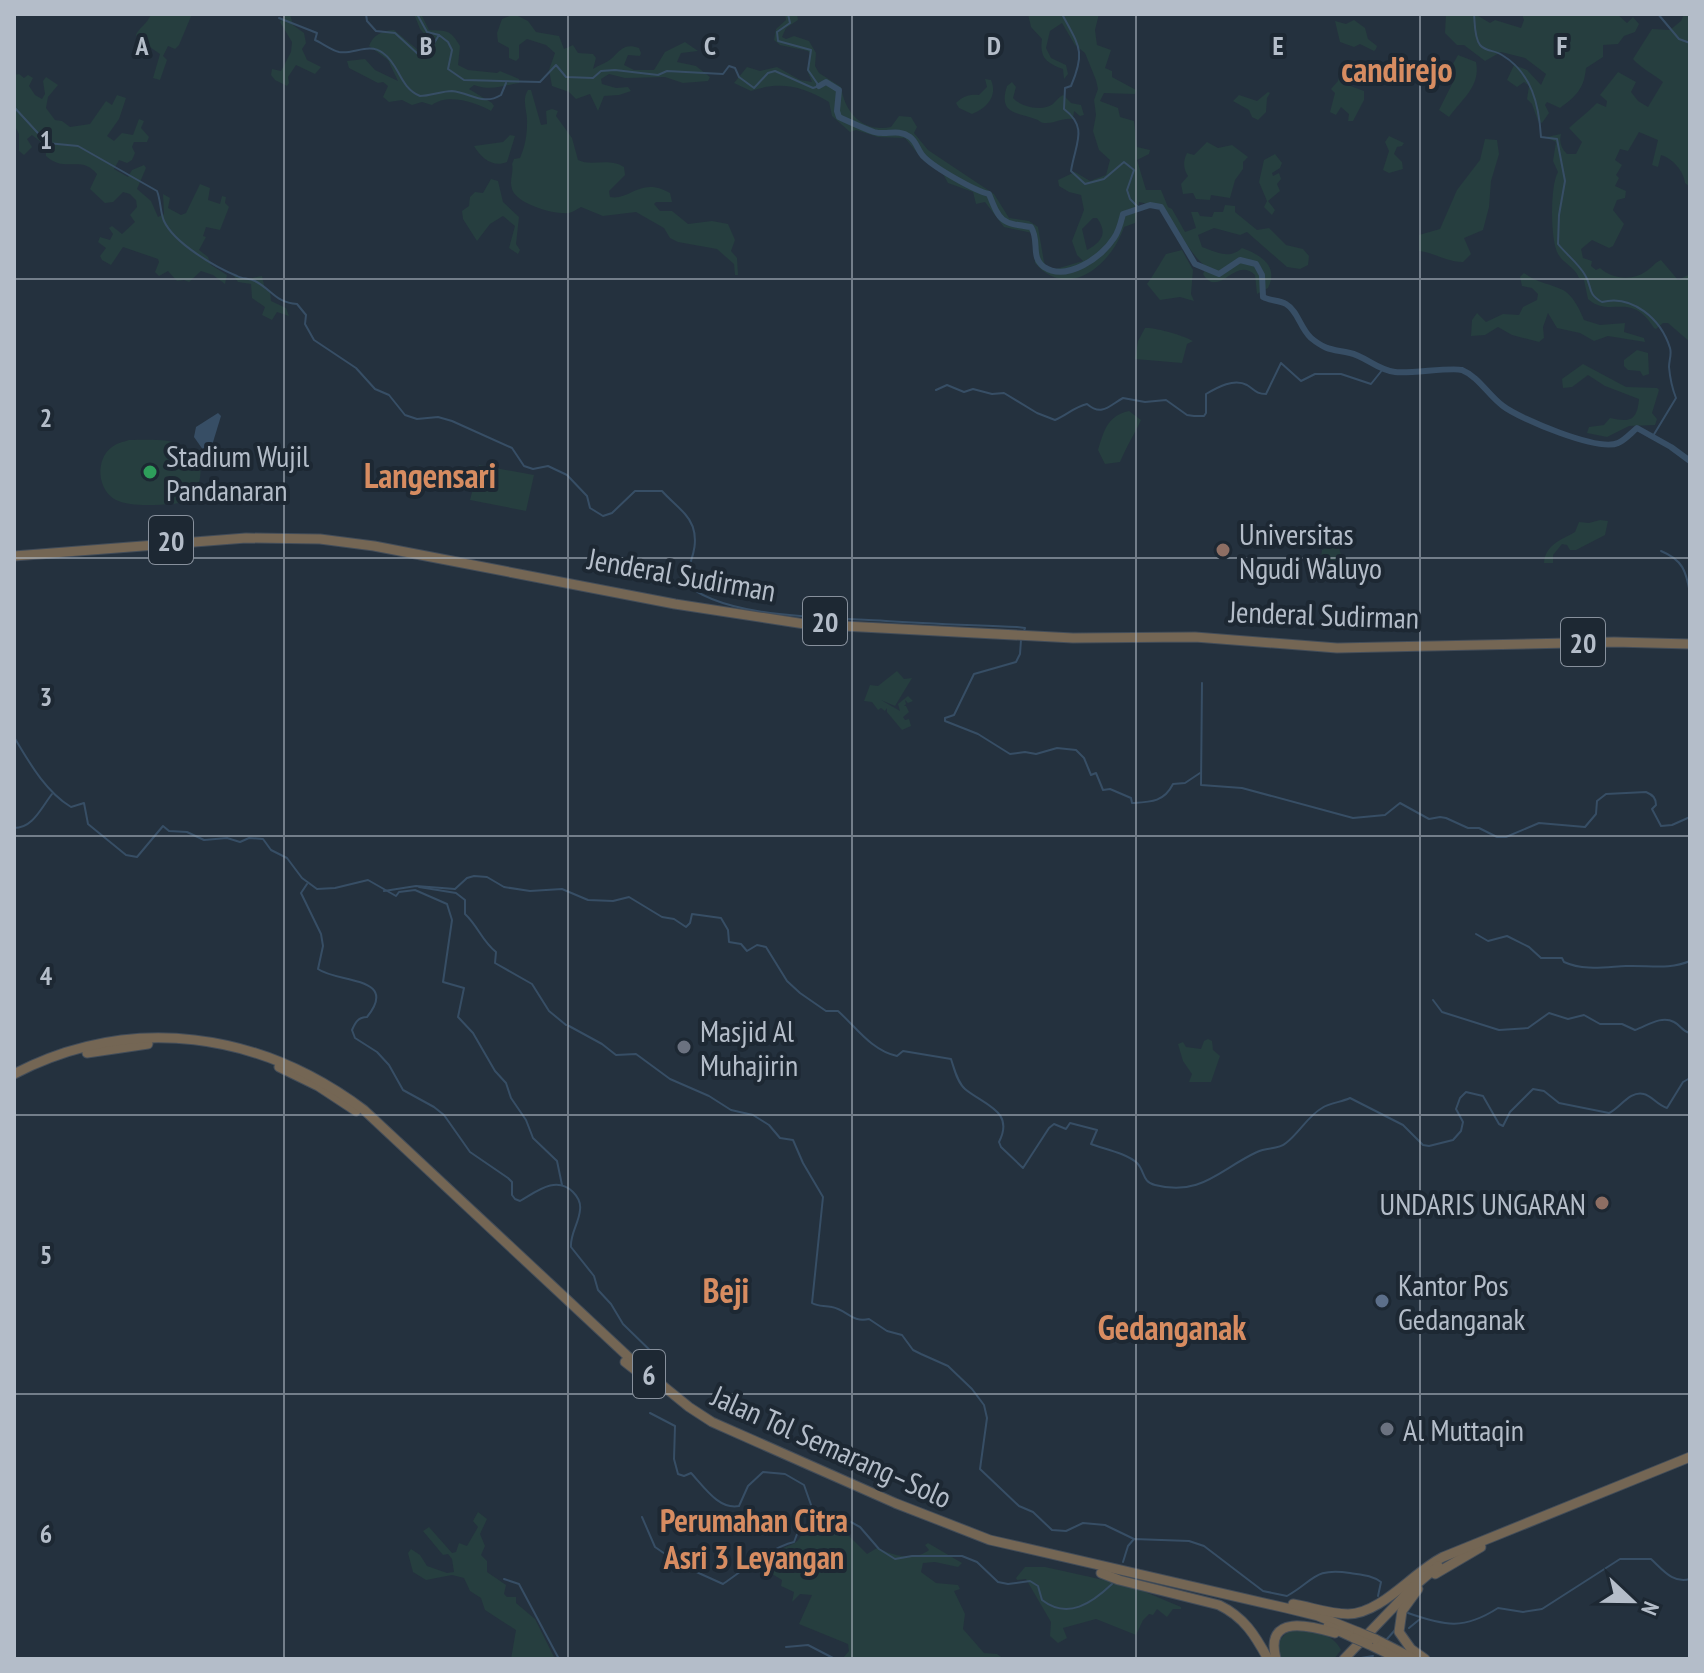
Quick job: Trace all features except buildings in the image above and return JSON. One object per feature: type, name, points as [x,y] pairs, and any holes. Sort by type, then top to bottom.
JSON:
[{"type":"highway","name":"Jenderal Sudirman","points":[[14,554],[249,534],[333,536],[531,570],[736,611],[827,622],[1007,633],[1227,637]]},
{"type":"highway","name":"Jenderal Sudirman","points":[[1007,633],[1227,637],[1345,646],[1554,641]]},
{"type":"highway","name":"20","points":[[1554,641],[1584,637],[1690,642]]},
{"type":"highway","name":"20","points":[[1554,641],[1690,642]]},
{"type":"highway","name":"Jalan Tol Semarang–Solo","points":[[14,1074],[83,1048],[155,1037],[230,1045],[291,1065],[330,1086],[364,1110],[636,1364],[712,1422],[882,1498],[990,1540],[1318,1616],[1355,1636]]},
{"type":"highway","name":"Jalan Tol Semarang–Solo","points":[[14,1082],[43,1067],[87,1053],[153,1044],[209,1047],[288,1070],[359,1113],[635,1371],[698,1419],[765,1453],[947,1531],[1018,1554],[1282,1611],[1414,1659]]},
{"type":"highway","points":[[1246,1598],[1353,1614],[1374,1607],[1443,1557],[1690,1459]]},
{"type":"highway","points":[[1344,1659],[1424,1576],[1451,1559],[1690,1459]]},
{"type":"highway","points":[[1425,1659],[1411,1649],[1399,1632],[1402,1611],[1433,1575],[1483,1545]]},
{"type":"highway","points":[[1338,1659],[1407,1586],[1443,1557]]},
{"type":"highway","points":[[1101,1573],[1232,1611],[1244,1620],[1268,1659]]},
{"type":"highway","points":[[1276,1659],[1277,1637],[1281,1631],[1295,1624],[1355,1636]]},
{"type":"highway","name":"Jalan Tol Semarang–Solo","points":[[1372,1642],[1399,1659]]},
{"type":"green space","points":[[151,14],[192,14],[179,45],[175,49],[168,46],[163,56],[167,60],[160,80],[153,78],[160,54],[147,45],[143,48],[136,35]]},
{"type":"green space","points":[[290,14],[293,25],[304,33],[306,43],[302,49],[307,60],[321,67],[315,74],[296,65],[288,77],[287,86],[271,75],[272,69],[281,71],[291,52],[292,42],[280,22]]},
{"type":"green space","points":[[414,14],[421,14],[429,30],[444,31],[453,36],[460,46],[458,65],[468,70],[500,71],[519,79],[519,83],[491,88],[474,85],[469,89],[492,103],[491,111],[453,99],[432,105],[422,102],[412,105],[402,100],[389,102],[383,97],[388,86],[349,68],[347,61],[365,59],[375,70],[398,81],[388,60],[369,46],[379,34],[394,30],[423,51],[429,44],[428,38]]},
{"type":"green space","points":[[514,14],[528,21],[536,32],[559,36],[564,49],[573,45],[578,53],[593,54],[596,58],[593,69],[630,46],[639,48],[641,53],[640,56],[628,55],[624,65],[634,70],[654,70],[665,52],[685,42],[698,51],[681,53],[677,62],[696,66],[710,77],[708,81],[683,83],[665,77],[625,78],[609,74],[601,79],[602,84],[628,87],[631,91],[604,96],[598,111],[590,94],[576,99],[569,92],[552,86],[549,70],[555,53],[546,45],[527,39],[519,45],[519,58],[516,61],[509,58],[509,48],[498,42],[497,33],[502,19]]},
{"type":"green space","points":[[785,14],[797,14],[798,20],[786,28],[782,37],[794,36],[809,41],[816,53],[815,66],[819,73],[841,87],[851,113],[857,119],[881,128],[891,127],[899,116],[911,117],[917,127],[914,133],[928,150],[994,194],[1009,218],[1029,221],[1038,227],[1044,262],[1047,267],[1056,269],[1083,261],[1072,241],[1084,210],[1081,195],[1059,186],[1058,180],[1075,172],[1090,181],[1106,175],[1110,160],[1099,150],[1093,131],[1096,115],[1094,100],[1098,89],[1085,53],[1075,45],[1062,23],[1050,31],[1046,48],[1051,58],[1066,65],[1068,74],[1064,79],[1063,69],[1043,55],[1042,39],[1031,27],[1028,14],[1099,14],[1095,30],[1097,45],[1111,50],[1105,68],[1112,71],[1112,77],[1136,90],[1135,94],[1104,93],[1100,101],[1118,108],[1120,117],[1134,121],[1137,147],[1150,150],[1149,154],[1137,160],[1146,190],[1161,190],[1185,232],[1196,228],[1191,212],[1212,217],[1214,212],[1223,212],[1225,205],[1235,206],[1235,212],[1257,230],[1269,228],[1286,245],[1303,249],[1309,256],[1308,265],[1300,269],[1287,267],[1247,232],[1240,235],[1214,228],[1198,235],[1202,247],[1228,254],[1242,248],[1249,251],[1266,262],[1271,280],[1268,288],[1257,294],[1255,275],[1248,270],[1215,282],[1209,281],[1203,274],[1206,267],[1193,254],[1162,207],[1139,202],[1135,223],[1124,227],[1110,254],[1099,265],[1074,279],[1061,279],[1048,274],[1035,263],[1032,233],[1004,227],[985,202],[976,204],[973,192],[948,183],[942,172],[924,161],[905,138],[878,137],[856,130],[850,132],[832,116],[829,102],[810,92],[781,86],[751,91],[734,83],[747,67],[760,71],[777,67],[800,80],[812,82],[807,70],[811,55],[808,51],[780,45],[774,40],[776,29],[786,20]],"holes":[[[1097,218],[1102,237],[1087,250],[1082,229]]]},
{"type":"green space","points":[[1446,14],[1475,14],[1490,23],[1495,20],[1521,28],[1524,20],[1522,14],[1617,14],[1627,23],[1633,17],[1639,24],[1635,32],[1624,36],[1618,44],[1603,45],[1603,57],[1586,68],[1581,87],[1571,100],[1560,108],[1547,102],[1545,105],[1549,113],[1542,123],[1527,99],[1529,86],[1524,82],[1517,87],[1507,80],[1514,65],[1527,70],[1541,85],[1546,74],[1525,58],[1501,52],[1485,61],[1464,45],[1457,45],[1445,33]]},
{"type":"green space","points":[[1684,14],[1690,14],[1690,187],[1669,159],[1661,155],[1658,167],[1652,165],[1658,140],[1639,132],[1628,151],[1620,149],[1615,160],[1622,165],[1616,175],[1619,178],[1615,186],[1626,191],[1625,198],[1617,200],[1613,210],[1624,224],[1613,246],[1609,248],[1592,240],[1581,249],[1583,258],[1592,261],[1591,266],[1596,270],[1600,268],[1616,276],[1628,278],[1640,275],[1661,260],[1678,280],[1690,274],[1690,342],[1668,323],[1656,329],[1637,310],[1604,307],[1588,299],[1584,280],[1560,257],[1555,247],[1552,213],[1558,172],[1553,161],[1556,142],[1546,137],[1561,134],[1560,142],[1565,152],[1576,154],[1582,142],[1569,128],[1597,103],[1606,107],[1607,101],[1600,95],[1618,72],[1636,82],[1631,92],[1648,107],[1663,82],[1633,59],[1652,29],[1670,30]]},
{"type":"green space","points":[[1354,20],[1365,28],[1368,39],[1377,46],[1374,51],[1360,44],[1354,47],[1340,42],[1335,21],[1346,24]]},
{"type":"green space","points":[[1458,55],[1476,62],[1476,78],[1449,117],[1439,110],[1455,78],[1449,71]]},
{"type":"green space","points":[[1342,67],[1353,70],[1348,85],[1364,91],[1364,100],[1353,121],[1348,121],[1349,114],[1341,107],[1336,115],[1330,112],[1335,93],[1331,89],[1338,81]]},
{"type":"green space","points":[[14,75],[24,78],[28,75],[33,78],[29,86],[42,99],[46,77],[58,85],[48,97],[46,108],[55,120],[70,127],[90,124],[106,101],[112,105],[117,95],[126,98],[119,119],[107,136],[114,141],[122,133],[133,135],[139,119],[144,121],[141,128],[149,137],[147,142],[134,142],[132,160],[127,163],[119,160],[114,169],[128,177],[132,170],[144,165],[146,168],[137,189],[151,201],[158,217],[164,214],[163,194],[170,198],[168,208],[181,215],[186,213],[200,184],[210,188],[208,200],[220,204],[222,196],[226,197],[225,203],[229,207],[220,230],[206,227],[203,236],[206,237],[199,250],[208,257],[211,265],[227,275],[225,284],[201,271],[189,282],[177,281],[168,271],[159,276],[155,272],[158,259],[123,247],[111,265],[102,260],[100,256],[106,248],[98,242],[100,237],[110,240],[113,234],[109,228],[112,226],[122,234],[135,222],[130,215],[137,207],[136,200],[123,192],[113,202],[105,203],[90,189],[97,174],[91,168],[53,161],[46,156],[46,146],[32,135],[27,139],[32,147],[24,155],[19,151],[19,134],[14,124]]},
{"type":"green space","points":[[985,79],[991,80],[993,86],[992,96],[986,105],[972,114],[959,108],[956,103],[967,96],[979,95],[987,87]]},
{"type":"green space","points":[[1012,82],[1016,87],[1013,98],[1021,104],[1043,108],[1063,95],[1071,103],[1081,105],[1084,115],[1080,116],[1074,111],[1073,119],[1042,123],[1015,113],[1005,102],[1007,86]]},
{"type":"green space","points":[[531,90],[541,125],[547,124],[546,111],[558,111],[556,116],[572,138],[578,160],[624,167],[625,175],[609,191],[610,197],[624,196],[643,188],[660,188],[670,193],[672,202],[656,202],[654,204],[660,211],[672,211],[688,224],[712,221],[728,224],[735,240],[731,251],[737,258],[738,275],[735,275],[734,264],[717,249],[678,242],[670,238],[664,228],[636,212],[603,216],[581,207],[563,213],[537,207],[515,194],[511,183],[512,164],[514,159],[520,158],[525,141],[525,98]]},
{"type":"green space","points":[[1268,92],[1266,112],[1258,120],[1252,117],[1249,110],[1233,101],[1239,95],[1257,101]]},
{"type":"green space","points":[[510,135],[515,136],[507,162],[502,164],[488,161],[474,146],[503,142]]},
{"type":"green space","points":[[1389,136],[1404,143],[1397,147],[1394,154],[1402,162],[1403,169],[1389,173],[1383,170],[1389,151],[1385,142]]},
{"type":"green space","points":[[1485,139],[1497,140],[1499,154],[1483,230],[1464,238],[1471,254],[1463,262],[1419,251],[1419,235],[1440,229],[1457,190],[1480,160]]},
{"type":"green space","points":[[1207,142],[1218,148],[1232,145],[1248,157],[1235,180],[1230,198],[1211,195],[1210,200],[1196,199],[1193,193],[1183,194],[1181,184],[1188,176],[1184,164],[1187,153],[1194,155]]},
{"type":"green space","points":[[1275,154],[1282,163],[1272,173],[1273,176],[1279,173],[1281,179],[1277,184],[1280,191],[1268,201],[1275,210],[1272,215],[1264,207],[1267,201],[1259,182],[1264,160]]},
{"type":"green space","points":[[491,179],[498,181],[503,202],[519,217],[518,254],[509,248],[515,226],[503,216],[490,224],[477,241],[463,219],[462,211],[469,206],[470,197],[475,192],[483,193]]},
{"type":"green space","points":[[1182,250],[1193,270],[1191,294],[1194,301],[1180,297],[1160,300],[1147,284],[1166,254]]},
{"type":"green space","points":[[1524,273],[1567,292],[1584,320],[1600,325],[1625,323],[1624,332],[1644,338],[1645,342],[1608,336],[1594,341],[1580,333],[1557,328],[1548,313],[1543,327],[1544,338],[1539,342],[1512,335],[1498,327],[1485,335],[1471,336],[1472,320],[1477,313],[1486,322],[1503,314],[1519,315],[1523,307],[1537,300],[1538,294],[1532,288],[1522,286],[1520,277]]},
{"type":"green space","points":[[233,275],[247,279],[262,276],[271,301],[286,308],[289,316],[277,312],[272,320],[262,315],[265,307],[252,298],[251,284],[238,282]]},
{"type":"green space","points":[[1145,328],[1170,332],[1193,341],[1187,344],[1182,363],[1135,359],[1138,341]]},
{"type":"green space","points":[[1637,350],[1648,353],[1649,374],[1643,376],[1640,371],[1628,370],[1624,366],[1624,360]]},
{"type":"green space","points":[[1583,364],[1626,387],[1657,388],[1652,413],[1657,419],[1655,425],[1629,426],[1607,437],[1587,433],[1589,427],[1604,425],[1610,418],[1631,419],[1639,399],[1605,386],[1588,375],[1572,387],[1563,388],[1562,379]]},
{"type":"green space","points":[[1129,411],[1141,420],[1120,462],[1105,464],[1098,450],[1105,431],[1111,421]]},
{"type":"green space","name":"Stadium Wujil Pandanaran","points":[[129,440],[172,442],[193,452],[198,461],[200,480],[190,496],[172,504],[143,505],[128,504],[110,495],[100,474],[103,459],[112,447]]},
{"type":"green space","points":[[479,465],[534,475],[526,511],[470,500]]},
{"type":"green space","points":[[1608,521],[1605,535],[1576,550],[1562,544],[1553,555],[1553,563],[1544,563],[1551,547],[1575,532],[1579,522]]},
{"type":"green space","points":[[1333,537],[1339,539],[1345,571],[1345,575],[1338,579],[1333,572],[1326,571],[1321,558],[1322,550],[1332,546]]},
{"type":"green space","points":[[897,671],[904,679],[912,678],[895,706],[881,700],[900,711],[898,704],[908,696],[913,701],[908,703],[905,700],[904,706],[909,712],[903,717],[909,719],[911,726],[902,730],[887,708],[885,711],[881,708],[878,710],[872,702],[864,701],[870,685],[878,686]]},
{"type":"green space","points":[[1208,1039],[1220,1056],[1211,1082],[1189,1082],[1192,1074],[1183,1061],[1178,1044],[1183,1042],[1186,1047],[1201,1049]]},
{"type":"green space","points":[[478,1512],[487,1519],[480,1534],[485,1546],[481,1555],[487,1561],[487,1572],[506,1585],[504,1594],[516,1597],[516,1603],[535,1619],[555,1659],[511,1659],[516,1630],[485,1610],[481,1598],[470,1591],[464,1578],[452,1575],[426,1580],[413,1572],[408,1553],[411,1549],[420,1555],[427,1566],[447,1573],[454,1572],[452,1559],[448,1554],[443,1555],[423,1531],[429,1527],[452,1553],[456,1552],[459,1543],[467,1546],[478,1527],[473,1521]]},
{"type":"green space","points":[[818,1522],[840,1527],[867,1554],[877,1548],[896,1555],[916,1556],[929,1550],[925,1545],[928,1543],[962,1563],[958,1567],[923,1563],[921,1572],[936,1583],[958,1585],[960,1589],[954,1591],[965,1614],[963,1629],[984,1653],[997,1654],[1004,1659],[843,1658],[849,1651],[848,1644],[799,1624],[812,1595],[800,1594],[792,1602],[794,1592],[781,1586],[782,1580],[756,1564],[769,1554],[797,1542],[807,1527]]},
{"type":"green space","points":[[1025,1567],[1045,1567],[1131,1586],[1181,1609],[1173,1609],[1167,1617],[1157,1609],[1143,1620],[1136,1635],[1096,1619],[1063,1628],[1067,1638],[1058,1643],[1050,1636],[1051,1622],[1026,1579],[1016,1578]]},
{"type":"green space","points":[[1293,1629],[1321,1633],[1338,1644],[1341,1650],[1334,1659],[1277,1659],[1279,1641]]},
{"type":"water","points":[[218,413],[221,416],[210,452],[206,454],[194,437],[196,427]]},
{"type":"waterway","points":[[366,14],[367,21],[376,31],[395,33],[419,55],[428,53],[439,35],[452,50],[448,69],[464,80],[540,82],[556,65],[566,77],[593,78],[601,71],[615,70],[658,75],[667,71],[723,74],[729,66],[735,68],[739,77],[754,88],[768,73],[775,71],[813,88],[819,86],[808,70],[811,50],[778,41],[777,32],[790,23],[788,14]]},
{"type":"waterway","points":[[417,14],[427,32],[439,35]]},
{"type":"waterway","points":[[1062,14],[1076,42],[1079,56],[1071,86],[1065,88],[1064,109],[1072,116],[1078,130],[1071,171],[1085,184],[1104,179],[1124,162],[1134,170],[1127,190],[1130,199],[1139,208]]},
{"type":"waterway","points":[[1474,14],[1480,45],[1512,62],[1527,80],[1536,102],[1541,137],[1557,139],[1565,181],[1558,244],[1582,271],[1597,299],[1634,305],[1644,311],[1666,337],[1671,350],[1669,371],[1676,398],[1653,436]]},
{"type":"waterway","points":[[1658,14],[1679,39],[1690,43]]},
{"type":"waterway","points":[[279,18],[317,33],[315,40],[336,51],[378,50],[389,58],[408,87],[420,96],[452,91],[477,98],[495,98],[501,95],[506,83]]},
{"type":"waterway","points":[[819,86],[826,82],[839,90],[839,117],[874,132],[901,133],[910,137],[929,162],[965,184],[989,194],[1003,220],[1031,227],[1037,258],[1044,267],[1053,271],[1073,269],[1101,253],[1117,232],[1123,214],[1150,205],[1161,207],[1195,264],[1219,274],[1240,260],[1256,264],[1262,275],[1263,297],[1290,307],[1307,334],[1326,347],[1356,355],[1382,369],[1395,372],[1462,370],[1503,406],[1542,426],[1578,439],[1608,445],[1621,442],[1637,428],[1690,461]]},
{"type":"waterway","points":[[14,107],[47,143],[78,146],[157,191],[164,221],[177,238],[218,267],[255,281],[284,301],[297,304],[306,315],[305,324],[314,340],[356,368],[375,389],[389,395],[405,415],[417,419],[438,417],[452,421],[512,448],[524,466],[533,469],[548,466],[567,475],[587,496],[590,508],[603,516],[612,513],[635,491],[662,491],[685,514],[694,530],[693,555],[683,581],[700,594],[750,610],[779,614],[1017,627],[1025,628],[1024,631]]},
{"type":"waterway","points":[[936,390],[947,385],[964,392],[973,389],[992,394],[1004,393],[1055,420],[1082,405],[1102,410],[1123,398],[1145,402],[1166,400],[1187,415],[1204,416],[1206,394],[1226,384],[1242,383],[1266,394],[1281,363],[1301,381],[1315,374],[1341,374],[1371,384],[1383,369]]},
{"type":"waterway","points":[[1661,551],[1682,567],[1690,593]]},
{"type":"waterway","points":[[1021,640],[1016,662],[974,674],[954,715],[945,718],[945,721],[978,734],[1010,754],[1036,754],[1057,748],[1076,750],[1084,758],[1091,775],[1096,773],[1103,790],[1110,789],[1131,798],[1132,803],[1156,800],[1173,784],[1185,783],[1200,773]]},
{"type":"waterway","points":[[1202,683],[1201,785],[1242,788],[1353,818],[1385,815],[1400,803],[1429,819],[1446,818],[1497,837],[1506,837],[1539,823],[1585,827],[1596,814],[1597,801],[1606,794],[1651,794],[1656,803],[1652,809],[1661,826],[1690,817]]},
{"type":"waterway","points":[[14,737],[53,793],[71,807],[84,803],[88,824],[126,855],[137,857],[163,826],[169,831],[187,832],[204,840],[227,838],[240,842],[249,838],[263,839],[271,850],[287,858],[302,878],[317,889],[368,880],[396,896],[399,892],[415,890],[447,904],[452,920],[443,982],[464,988],[458,1017],[473,1033],[495,1071],[506,1083],[533,1138],[557,1161],[562,1185]]},
{"type":"waterway","points":[[14,828],[31,821],[52,794]]},
{"type":"waterway","points":[[384,891],[416,886],[455,889],[467,878],[487,877],[504,887],[530,891],[562,889],[588,900],[613,901],[629,897],[686,927],[692,914],[721,918],[728,930],[729,942],[741,944],[747,951],[757,945],[766,947],[787,981],[800,993],[826,1011],[838,1011],[880,1049],[897,1056],[903,1051],[951,1059],[962,1086],[1000,1116],[1003,1123],[999,1142],[1001,1147],[1023,1168],[1049,1128],[1054,1124],[1066,1129],[1070,1123],[1097,1130],[1091,1144],[1132,1160],[1140,1166],[1151,1184],[1185,1187],[1209,1179],[1257,1152],[1283,1145],[1317,1111],[1350,1098],[1403,1125],[1423,1145],[1429,1146],[1453,1140],[1461,1131],[1463,1122],[1456,1109],[1466,1092],[1483,1096],[1503,1126],[1510,1112],[1533,1089],[1544,1091],[1559,1103],[1609,1113],[1639,1093],[1667,1108],[1683,1082],[1690,1078]]},
{"type":"waterway","points":[[307,884],[301,893],[321,934],[323,946],[318,969],[362,983],[371,987],[376,994],[375,1004],[367,1017],[359,1019],[353,1027],[355,1038],[377,1052],[389,1065],[403,1090],[444,1115],[470,1152],[512,1182],[515,1199],[520,1201],[553,1185],[566,1187],[575,1194],[580,1207],[571,1247],[594,1276],[598,1290],[623,1324],[661,1361],[662,1373]]},
{"type":"waterway","points":[[419,887],[456,893],[465,900],[465,914],[496,952],[495,963],[532,984],[549,1011],[566,1025]]},
{"type":"waterway","points":[[1476,934],[1488,941],[1507,936],[1529,947],[1541,958],[1562,958],[1564,962],[1579,967],[1667,966],[1690,961]]},
{"type":"waterway","points":[[1433,1000],[1442,1012],[1499,1030],[1528,1028],[1549,1013],[1568,1019],[1584,1015],[1600,1024],[1622,1024],[1635,1030],[1659,1020],[1669,1020],[1690,1033]]},
{"type":"waterway","points":[[569,1026],[616,1055],[636,1054],[670,1079],[709,1096],[731,1110],[753,1115],[769,1125],[780,1138],[793,1140],[823,1197],[812,1303],[829,1306],[854,1318],[869,1319],[887,1331],[902,1335],[913,1350],[948,1366],[972,1389],[984,1405],[987,1418],[980,1469],[1019,1506],[1033,1512],[1052,1530],[1066,1531],[1083,1523],[1105,1525],[1134,1539]]},
{"type":"waterway","points":[[650,1413],[675,1426],[674,1459],[678,1474],[684,1476],[691,1473],[712,1496],[725,1504],[739,1506],[748,1486],[763,1472],[785,1474],[804,1485],[816,1519],[830,1523],[849,1521],[860,1527],[879,1549],[895,1559],[962,1556],[977,1562],[998,1582],[1030,1581],[1038,1586],[1042,1600],[1061,1609],[1088,1603],[1112,1584]]},
{"type":"waterway","points":[[642,1517],[655,1547],[681,1565],[723,1584],[767,1554],[794,1542],[799,1529],[816,1519]]},
{"type":"waterway","points":[[1123,1562],[1134,1539],[1189,1541],[1204,1546],[1263,1591],[1287,1596],[1321,1574],[1338,1572],[1366,1576],[1381,1582],[1378,1596]]},
{"type":"waterway","points":[[1408,1613],[1454,1624],[1475,1620],[1498,1608],[1523,1612],[1542,1609],[1620,1559],[1651,1559],[1673,1578],[1690,1579]]},
{"type":"waterway","points":[[504,1579],[519,1584],[559,1659]]},
{"type":"waterway","points":[[1409,1628],[1420,1619]]},
{"type":"waterway","points":[[1387,1639],[1395,1630]]},
{"type":"waterway","points":[[786,1647],[808,1645],[835,1659]]},
{"type":"waterway","points":[[1355,1659],[1373,1656]]},
{"type":"place","name":"Stadium Wujil Pandanaran","points":[[150,472]]},
{"type":"place","name":"Universitas Ngudi Waluyo","points":[[1223,550]]},
{"type":"place","name":"Masjid Al Muhajirin","points":[[684,1047]]},
{"type":"place","name":"UNDARIS UNGARAN","points":[[1602,1203]]},
{"type":"place","name":"Kantor Pos Gedanganak","points":[[1382,1301]]},
{"type":"place","name":"Al Muttaqin","points":[[1387,1429]]},
{"type":"district","name":"candirejo","points":[[1397,69]]},
{"type":"district","name":"Langensari","points":[[430,475]]},
{"type":"district","name":"Beji","points":[[726,1290]]},
{"type":"district","name":"Gedanganak","points":[[1172,1327]]},
{"type":"district","name":"Perumahan Citra Asri 3 Leyangan","points":[[754,1538]]}]
